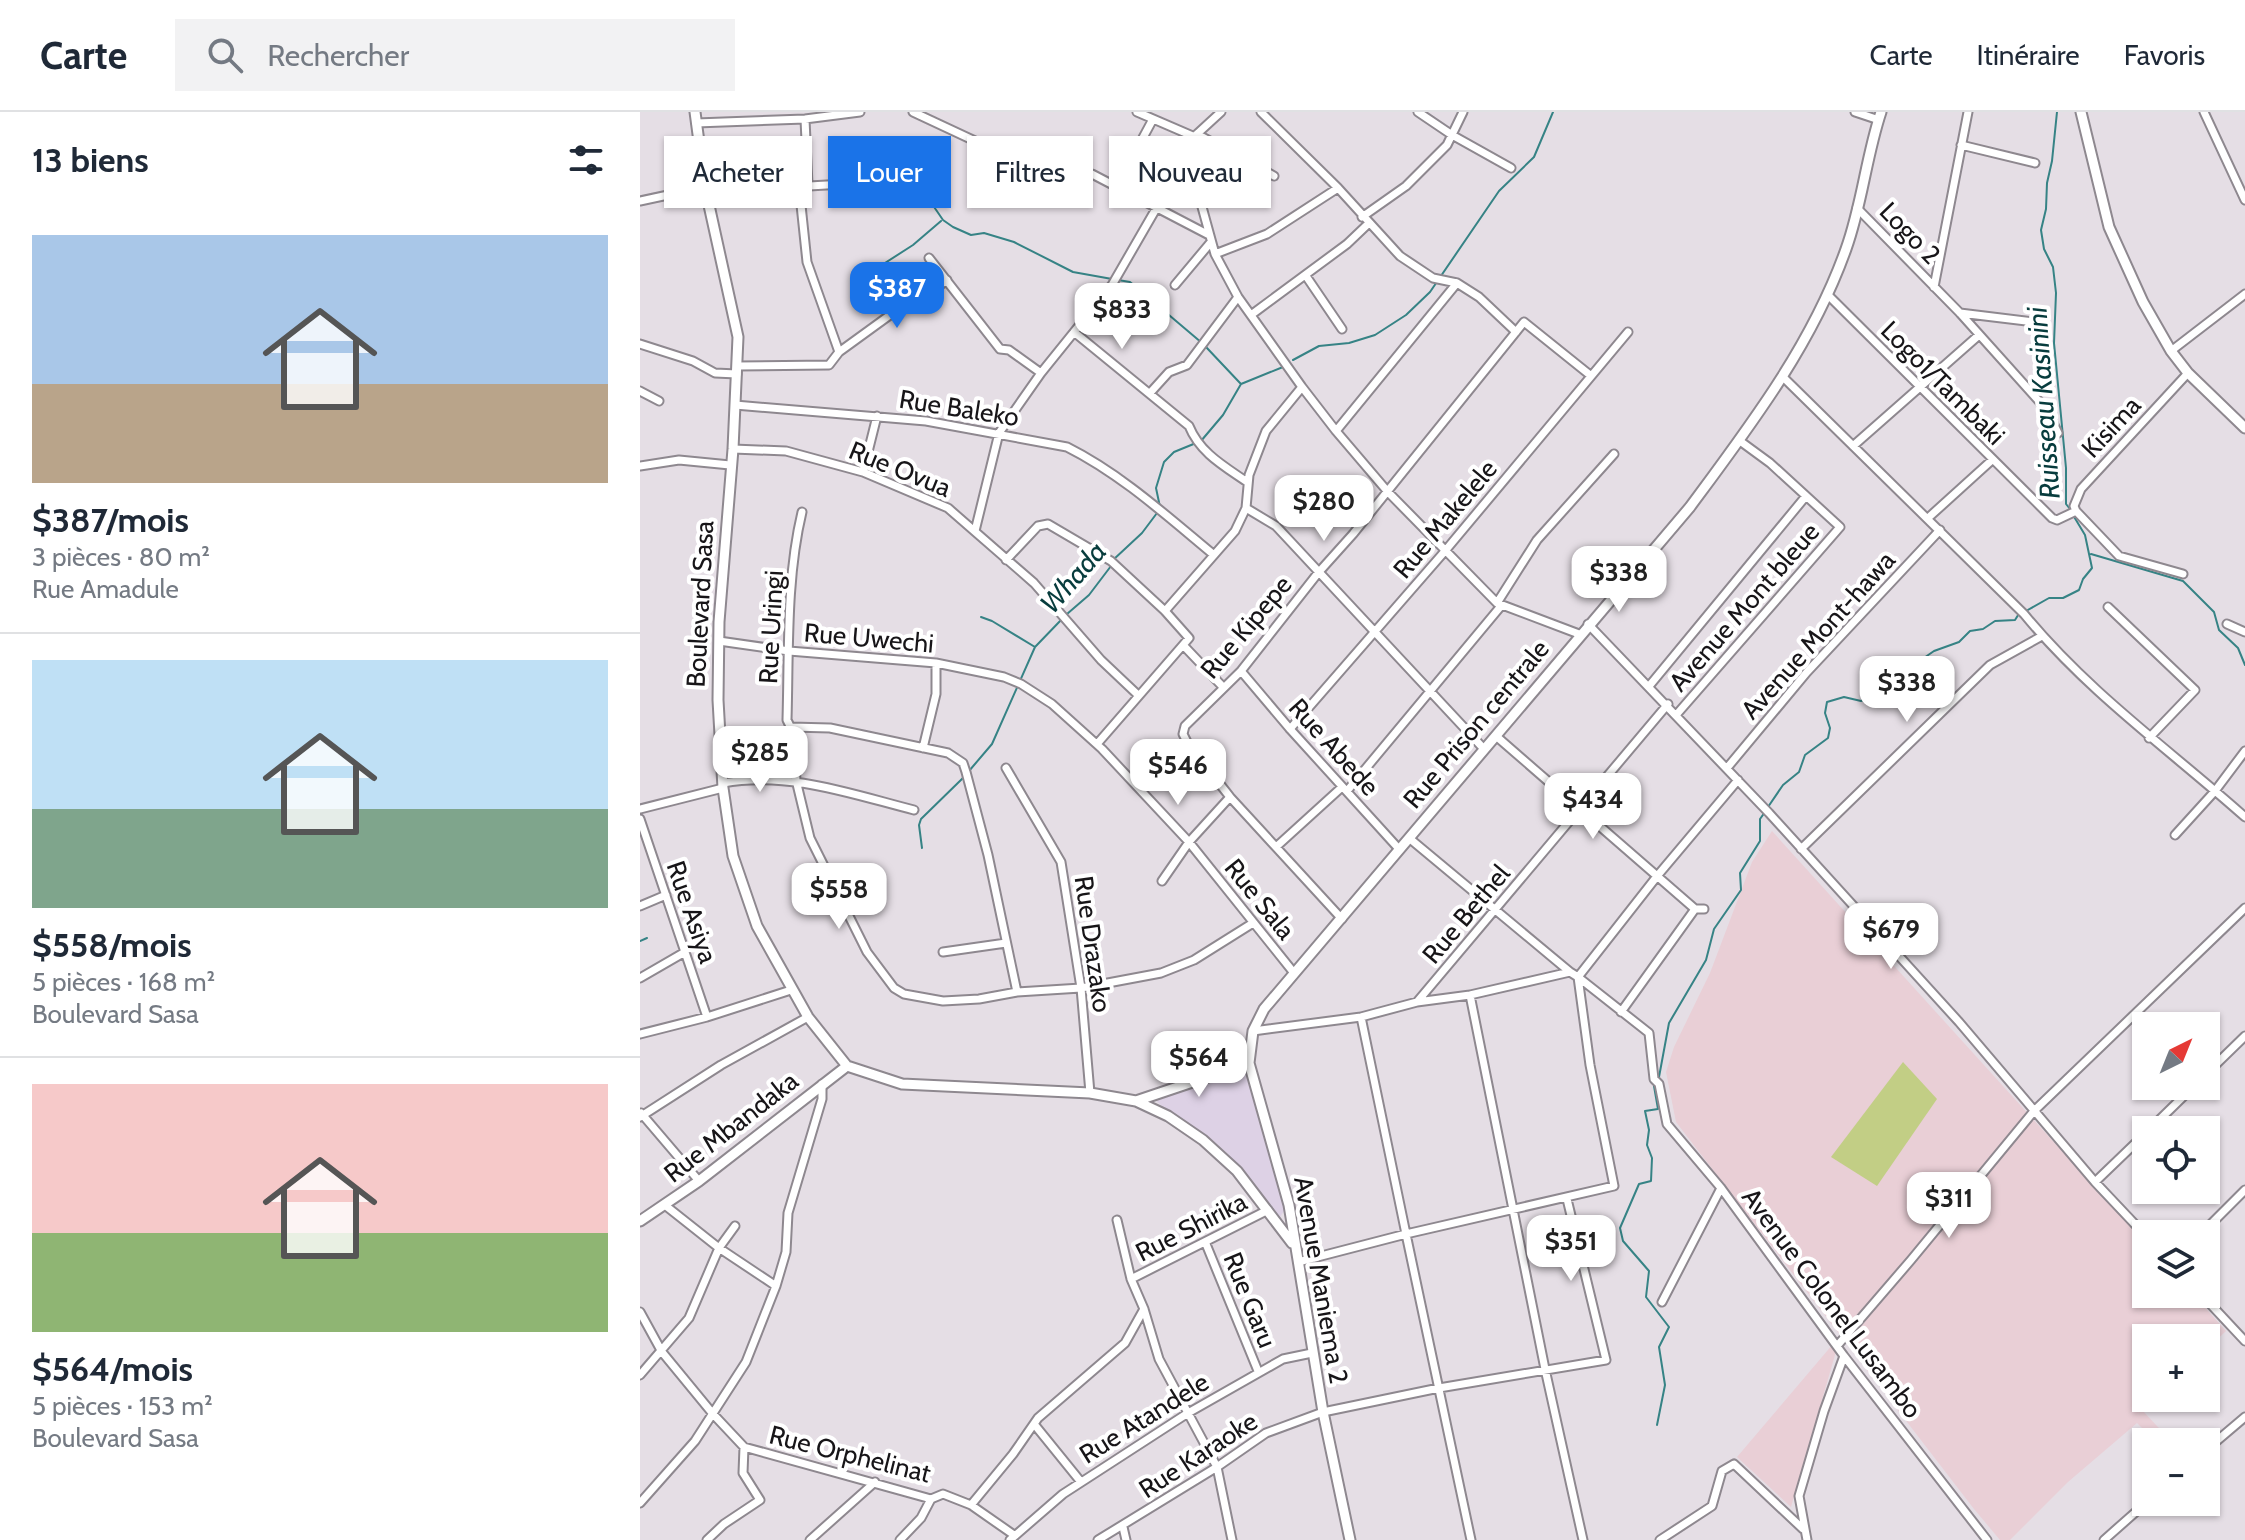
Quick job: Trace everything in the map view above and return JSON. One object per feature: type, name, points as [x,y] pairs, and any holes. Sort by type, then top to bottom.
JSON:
[{"type":"street","points":[[695,117],[793,116],[805,119],[860,112]]},
{"type":"street","points":[[913,112],[975,141],[1092,174],[1109,182]]},
{"type":"street","points":[[1137,112],[1196,136],[1221,112]]},
{"type":"street","points":[[1261,112],[1338,188],[1400,256],[1436,280],[1457,283],[1479,297],[1516,332]]},
{"type":"street","points":[[1418,112],[1511,168]]},
{"type":"street","points":[[1362,217],[1406,186],[1447,145],[1463,112]]},
{"type":"street","points":[[1855,112],[1880,116]]},
{"type":"street","points":[[1934,287],[1968,112]]},
{"type":"street","points":[[2081,112],[2109,227],[2127,271],[2171,351],[2188,373],[2245,428]]},
{"type":"street","points":[[2204,112],[2245,200]]},
{"type":"street","name":"Rue Prison centrale","points":[[1249,1063],[1253,1031],[1264,1009],[1579,634],[1690,507],[1783,377],[1828,295],[1847,247],[1880,116]]},
{"type":"street","points":[[804,136],[805,119]]},
{"type":"street","points":[[1144,136],[1153,119]]},
{"type":"street","points":[[1961,145],[2035,163]]},
{"type":"street","points":[[1215,254],[1267,234],[1338,188]]},
{"type":"street","points":[[640,201],[664,197]]},
{"type":"street","name":"Boulevard Sasa","points":[[710,208],[738,337],[718,700],[723,785],[733,856],[757,926],[791,990],[847,1066]]},
{"type":"street","points":[[804,208],[807,262],[839,352]]},
{"type":"street","points":[[975,531],[999,433],[1041,373],[1112,285],[1156,208]]},
{"type":"street","points":[[1159,208],[1210,238]]},
{"type":"street","points":[[1202,208],[1215,254],[1238,297],[1302,387],[1388,492],[1499,604],[1579,634]]},
{"type":"street","name":"Logo 2","points":[[1857,208],[1960,313],[2046,409],[2058,433]]},
{"type":"street","points":[[1251,315],[1306,276],[1368,224]]},
{"type":"street","points":[[1175,285],[1210,238]]},
{"type":"street","points":[[929,258],[1000,349],[1009,350],[1041,373]]},
{"type":"street","points":[[1306,276],[1342,329]]},
{"type":"street","points":[[640,344],[693,361],[715,373],[829,365],[839,352],[912,299],[928,294],[947,280]]},
{"type":"street","points":[[1336,431],[1457,283]]},
{"type":"street","points":[[2171,351],[2245,294]]},
{"type":"street","name":"Logo1/Tambaki","points":[[1828,295],[2052,518],[2057,520],[2073,514]]},
{"type":"street","points":[[1150,393],[1169,372],[1187,365],[1238,297]]},
{"type":"street","points":[[1960,313],[2043,323]]},
{"type":"street","name":"Rue Kipepe","points":[[1230,797],[1183,734],[1185,726],[1241,671],[1524,322],[1590,375]]},
{"type":"street","points":[[1074,332],[1189,426],[1205,453],[1247,482]]},
{"type":"street","name":"Rue Makelele","points":[[1290,729],[1445,551],[1628,332]]},
{"type":"street","points":[[1853,446],[1979,335]]},
{"type":"street","name":"Kisima","points":[[2073,514],[2081,489],[2188,373]]},
{"type":"street","points":[[1783,377],[2024,614],[2112,707],[2245,817]]},
{"type":"street","points":[[1165,611],[1235,531],[1246,508],[1247,482],[1266,431],[1302,387]]},
{"type":"street","points":[[640,391],[659,401]]},
{"type":"street","name":"Rue Baleko","points":[[735,405],[877,416],[999,433],[1067,447],[1086,456],[1159,509],[1214,555]]},
{"type":"street","points":[[863,472],[877,416]]},
{"type":"street","points":[[1650,685],[1806,496],[1740,441]]},
{"type":"street","name":"Rue Ovua","points":[[733,449],[786,451],[863,472],[948,508],[1034,583],[1101,660],[1138,695]]},
{"type":"street","points":[[1276,847],[1344,789],[1431,692],[1499,604],[1537,540],[1614,454]]},
{"type":"street","points":[[640,466],[679,460],[730,465]]},
{"type":"street","points":[[1928,518],[1992,460]]},
{"type":"street","name":"Avenue Mont bleue","points":[[1677,714],[1840,527],[1806,496]]},
{"type":"street","points":[[1246,508],[1276,526],[1484,749]]},
{"type":"street","name":"Rue Uringi","points":[[802,512],[788,625],[787,720],[791,727],[796,780],[810,838],[867,952],[894,988],[904,994],[943,1001],[1081,988],[1161,973],[1194,960],[1253,923]]},
{"type":"street","points":[[2073,514],[2119,556],[2183,574]]},
{"type":"street","points":[[1006,560],[1038,526],[1048,524],[1112,562],[1189,638],[1097,744]]},
{"type":"street","name":"Avenue Mont-hawa","points":[[1727,768],[1807,672],[1940,530]]},
{"type":"street","points":[[2108,607],[2195,690],[2149,738]]},
{"type":"street","points":[[1588,624],[1650,685],[1766,810],[1959,1022],[2132,1221]]},
{"type":"street","points":[[2227,624],[2245,632]]},
{"type":"street","points":[[1801,849],[1990,665],[2042,636]]},
{"type":"street","name":"Rue Uwechi","points":[[719,641],[789,651],[936,663],[1004,677],[1018,683]]},
{"type":"street","points":[[1183,645],[1223,687]]},
{"type":"street","points":[[923,748],[936,694],[936,663]]},
{"type":"street","name":"Rue Abede","points":[[1241,671],[1399,849]]},
{"type":"street","name":"Rue Sala","points":[[1018,683],[1052,704],[1097,744],[1189,842],[1294,973]]},
{"type":"street","name":"Rue Bethel","points":[[1417,1002],[1668,704]]},
{"type":"street","points":[[791,727],[830,728],[948,753],[963,763],[988,855],[1017,992]]},
{"type":"street","points":[[1496,736],[1700,909],[1621,1012]]},
{"type":"street","points":[[2175,835],[2215,791],[2245,751]]},
{"type":"street","name":"Rue Drazako","points":[[1006,768],[1061,862],[1081,988],[1090,1093]]},
{"type":"street","points":[[640,809],[740,779],[796,780],[914,810]]},
{"type":"street","points":[[1298,1262],[1614,1186],[1590,1065],[1578,977],[1738,780]]},
{"type":"street","points":[[1162,881],[1189,842],[1230,797],[1342,919]]},
{"type":"street","name":"Rue Asiya","points":[[640,819],[707,1017]]},
{"type":"street","name":"Avenue Colonel Lusambo","points":[[1409,838],[1495,912],[1649,1033],[1656,1082],[1667,1124],[1721,1188],[1844,1356],[1987,1540]]},
{"type":"street","points":[[640,906],[666,895]]},
{"type":"street","points":[[1837,1346],[2034,1111],[2245,908]]},
{"type":"street","points":[[943,952],[1006,943]]},
{"type":"street","points":[[640,978],[685,952]]},
{"type":"street","points":[[1253,1031],[1361,1017],[1417,1002],[1470,995],[1570,972]]},
{"type":"street","points":[[640,1034],[707,1017],[791,990]]},
{"type":"street","points":[[1470,995],[1545,1369],[1583,1540]]},
{"type":"street","points":[[699,1181],[641,1115],[721,1065],[808,1017]]},
{"type":"street","points":[[1361,1017],[1471,1540]]},
{"type":"street","points":[[2220,1060],[2245,1036]]},
{"type":"street","points":[[1136,1101],[1249,1063]]},
{"type":"street","name":"Avenue Maniema 2","points":[[1249,1063],[1289,1205],[1323,1412],[1439,1388],[1606,1360],[1567,1199]]},
{"type":"street","points":[[847,1066],[902,1084],[1090,1093],[1136,1101],[1168,1116],[1203,1140],[1237,1171],[1294,1245]]},
{"type":"street","name":"Rue Mbandaka","points":[[640,1221],[666,1206],[847,1066]]},
{"type":"street","points":[[640,1503],[695,1441],[746,1362],[786,1252],[788,1213],[822,1099],[822,1084]]},
{"type":"street","points":[[2163,1116],[2179,1100]]},
{"type":"street","points":[[2095,1182],[2132,1146]]},
{"type":"street","points":[[1662,1302],[1721,1188]]},
{"type":"street","points":[[2215,1220],[2245,1190]]},
{"type":"street","points":[[666,1206],[719,1248],[776,1286]]},
{"type":"street","name":"Rue Shirika","points":[[1131,1279],[1206,1244],[1268,1210]]},
{"type":"street","points":[[1117,1220],[1131,1279],[1159,1359],[1217,1467],[1232,1540]]},
{"type":"street","points":[[640,1375],[689,1318],[719,1248],[735,1226]]},
{"type":"street","name":"Rue Garu","points":[[1206,1244],[1258,1371]]},
{"type":"street","points":[[2214,1308],[2245,1341]]},
{"type":"street","points":[[1012,1538],[971,1505],[1034,1424],[1125,1343],[1144,1309]]},
{"type":"street","name":"Rue Orphelinat","points":[[640,1312],[662,1352],[744,1447],[931,1499],[943,1494],[971,1505]]},
{"type":"street","name":"Rue Atandele","points":[[1012,1538],[1063,1494],[1188,1413],[1258,1371],[1283,1359],[1312,1353]]},
{"type":"street","points":[[1807,1540],[1799,1496],[1844,1356]]},
{"type":"street","points":[[1323,1412],[1350,1540]]},
{"type":"street","name":"Rue Karaoke","points":[[1098,1540],[1123,1527],[1266,1433],[1323,1412]]},
{"type":"street","points":[[2220,1438],[2245,1417]]},
{"type":"street","points":[[1034,1424],[1081,1482]]},
{"type":"street","points":[[707,1540],[724,1524],[760,1500],[743,1473],[744,1447]]},
{"type":"street","points":[[1660,1540],[1713,1502],[1722,1471],[1734,1464],[1803,1529]]},
{"type":"street","points":[[810,1540],[875,1482]]},
{"type":"street","points":[[900,1540],[921,1518],[931,1499]]},
{"type":"street","points":[[2104,1540],[2132,1515]]},
{"type":"street","points":[[1123,1527],[1126,1540]]},
{"type":"shaded area","points":[[1772,831],[2132,1229],[2132,1308],[2205,1308],[2220,1324],[2132,1324],[2132,1412],[2144,1412],[2159,1428],[2142,1428],[2137,1423],[2068,1482],[2010,1540],[2000,1540],[1974,1509],[1676,1122],[1666,1072],[1674,1047],[1710,973],[1752,862]]},
{"type":"shaded area","points":[[1247,1070],[1287,1206],[1280,1217],[1226,1152],[1153,1098]]},
{"type":"shaded area","points":[[1833,1344],[1837,1348],[1791,1507],[1737,1457]]},
{"type":"green space","points":[[1903,1062],[1937,1099],[1877,1186],[1831,1157]]},
{"type":"waterway","name":"Whada","points":[[1293,360],[1319,346],[1349,343],[1375,335],[1406,315],[1430,292],[1499,191],[1534,157],[1553,112]]},
{"type":"waterway","name":"Ruisseau Kasinini","points":[[2057,112],[2041,230],[2044,249],[2053,267],[2056,293],[2054,343],[2066,468],[2066,504],[2070,509]]},
{"type":"waterway","points":[[935,208],[943,220],[971,235],[984,233],[1014,242],[1073,272],[1112,279]]},
{"type":"waterway","points":[[871,272],[913,245],[941,221]]},
{"type":"waterway","points":[[1118,280],[1130,282],[1202,343]]},
{"type":"waterway","points":[[1206,347],[1240,383]]},
{"type":"waterway","name":"Whada","points":[[1201,441],[1223,415],[1241,384],[1283,367]]},
{"type":"waterway","name":"Whada","points":[[1160,507],[1156,488],[1164,462],[1174,452],[1196,443]]},
{"type":"waterway","name":"Whada","points":[[1113,560],[1142,533],[1157,513]]},
{"type":"waterway","name":"Ruisseau Kasinini","points":[[2026,611],[2049,598],[2063,598],[2079,590],[2092,568],[2085,535],[2073,515]]},
{"type":"waterway","points":[[2091,554],[2183,581],[2214,612],[2219,630],[2238,648],[2245,665]]},
{"type":"waterway","name":"Whada","points":[[1067,614],[1089,595],[1111,566]]},
{"type":"waterway","name":"Ruisseau Kasinini","points":[[1768,807],[1783,785],[1799,772],[1805,755],[1828,738],[1827,702],[1844,697],[1861,701],[1872,696],[1934,651],[1959,642],[1970,631],[1983,629],[1995,621],[2015,620],[2020,612]]},
{"type":"waterway","points":[[981,617],[1035,647]]},
{"type":"waterway","name":"Whada","points":[[969,771],[992,744],[1035,647],[1062,619]]},
{"type":"waterway","name":"Whada","points":[[922,848],[921,819],[965,776]]},
{"type":"waterway","name":"Ruisseau Kasinini","points":[[1659,1077],[1669,1023],[1706,960],[1714,929],[1741,890],[1740,873],[1760,841],[1760,819],[1765,812]]},
{"type":"waterway","points":[[640,941],[647,938]]},
{"type":"waterway","name":"Ruisseau Kasinini","points":[[1656,1083],[1658,1109],[1645,1111],[1649,1130],[1647,1145],[1652,1158],[1651,1181],[1639,1184],[1620,1228],[1623,1241],[1649,1271],[1646,1297],[1669,1327],[1659,1347],[1665,1385],[1657,1425]]}]
